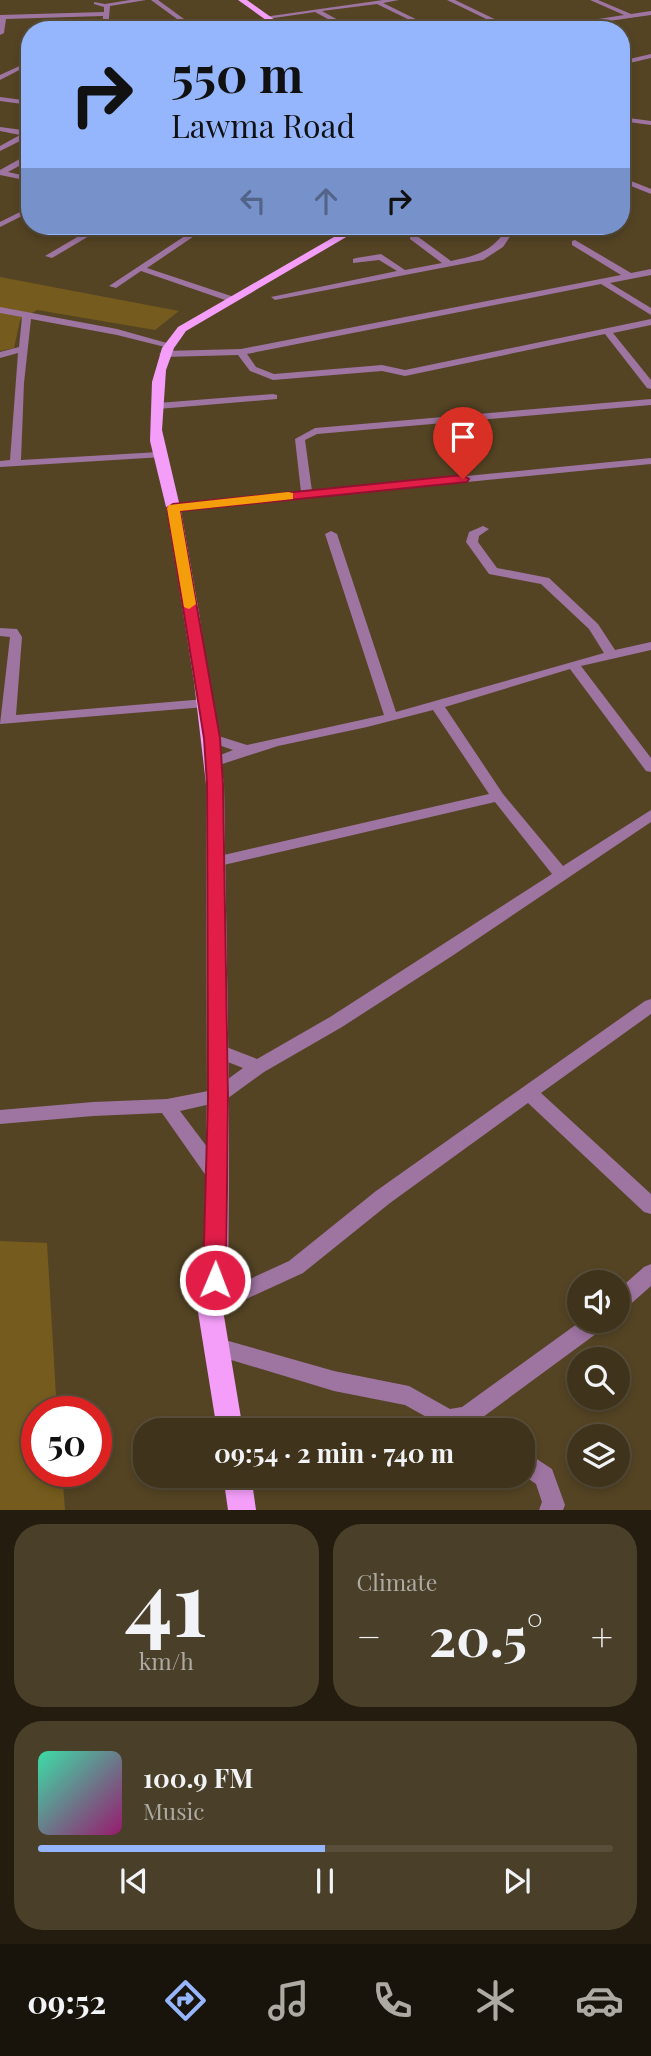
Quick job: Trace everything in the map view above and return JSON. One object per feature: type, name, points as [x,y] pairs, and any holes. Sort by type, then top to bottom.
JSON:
[{"type":"main road","points":[[242,0],[273,21]]},
{"type":"main road","points":[[228,1418],[210,1306],[215,1301],[218,1096],[212,738],[173,508],[159,455],[155,418],[166,349],[182,329],[337,235]]},
{"type":"main road","points":[[239,1488],[242,1510]]},
{"type":"street","points":[[96,4],[143,0]]},
{"type":"street","points":[[156,0],[184,21]]},
{"type":"street","points":[[267,17],[396,0]]},
{"type":"street","points":[[450,0],[495,21]]},
{"type":"street","points":[[593,0],[629,15]]},
{"type":"street","points":[[317,1],[328,9]]},
{"type":"street","points":[[376,3],[415,21]]},
{"type":"street","points":[[106,5],[106,21]]},
{"type":"street","points":[[317,10],[337,21]]},
{"type":"street","points":[[598,21],[651,13]]},
{"type":"street","points":[[1,33],[4,23],[1,17],[106,14]]},
{"type":"street","points":[[630,61],[651,56]]},
{"type":"street","points":[[0,78],[21,68]]},
{"type":"street","points":[[0,99],[21,102]]},
{"type":"street","points":[[630,120],[651,123]]},
{"type":"street","points":[[0,129],[21,132]]},
{"type":"street","points":[[0,149],[21,137]]},
{"type":"street","points":[[0,173],[21,162]]},
{"type":"street","points":[[0,173],[21,177]]},
{"type":"street","points":[[630,183],[651,192]]},
{"type":"street","points":[[2,223],[21,214]]},
{"type":"street","points":[[49,256],[86,235]]},
{"type":"street","points":[[113,286],[191,235]]},
{"type":"street","points":[[413,235],[449,263]]},
{"type":"street","points":[[275,297],[486,256],[500,245],[507,235]]},
{"type":"street","points":[[575,243],[629,276]]},
{"type":"street","points":[[356,261],[381,257],[402,271]]},
{"type":"street","points":[[140,268],[231,299]]},
{"type":"street","points":[[0,310],[117,332],[166,349],[241,352],[651,272]]},
{"type":"street","points":[[603,282],[651,312]]},
{"type":"street","points":[[15,463],[19,383],[27,315]]},
{"type":"street","points":[[241,352],[253,369],[273,377],[383,368],[405,373],[651,322]]},
{"type":"street","points":[[607,331],[651,386]]},
{"type":"street","points":[[0,355],[24,348]]},
{"type":"street","points":[[158,406],[273,397]]},
{"type":"street","points":[[307,494],[300,439],[315,430],[651,402]]},
{"type":"street","points":[[0,464],[159,455]]},
{"type":"street","points":[[173,508],[651,461]]},
{"type":"street","points":[[483,529],[473,534],[472,542],[493,571],[545,581],[594,627],[611,653]]},
{"type":"street","points":[[331,534],[376,663],[391,718]]},
{"type":"street","points":[[0,632],[13,632],[16,637],[5,720],[205,703]]},
{"type":"street","points":[[213,763],[244,749],[391,718],[611,653],[651,646]]},
{"type":"street","points":[[573,664],[651,768]]},
{"type":"street","points":[[436,704],[498,797],[560,873]]},
{"type":"street","points":[[212,738],[244,749]]},
{"type":"street","points":[[215,862],[498,797]]},
{"type":"street","points":[[0,1117],[167,1106],[218,1096],[258,1067],[393,986],[651,815]]},
{"type":"street","points":[[210,1306],[296,1267],[383,1197],[651,1005]]},
{"type":"street","points":[[216,1050],[258,1067]]},
{"type":"street","points":[[530,1094],[651,1206]]},
{"type":"street","points":[[167,1106],[216,1174]]},
{"type":"street","points":[[630,1292],[651,1273]]},
{"type":"street","points":[[480,1418],[581,1333]]},
{"type":"street","points":[[218,1347],[334,1381],[409,1395],[446,1418]]},
{"type":"street","points":[[535,1470],[544,1477],[554,1505],[550,1510]]},
{"type":"shaded area","points":[[0,277],[179,311],[155,330],[37,310],[20,320],[14,348],[0,351]]},
{"type":"shaded area","points":[[0,1241],[47,1243],[56,1396],[21,1396],[21,1487],[63,1487],[65,1510],[0,1510]]},
{"type":"slow traffic","points":[[189,604],[173,508],[288,496]]},
{"type":"route","points":[[215,1280],[218,1096],[215,784],[212,738],[173,508],[463,479]]}]
